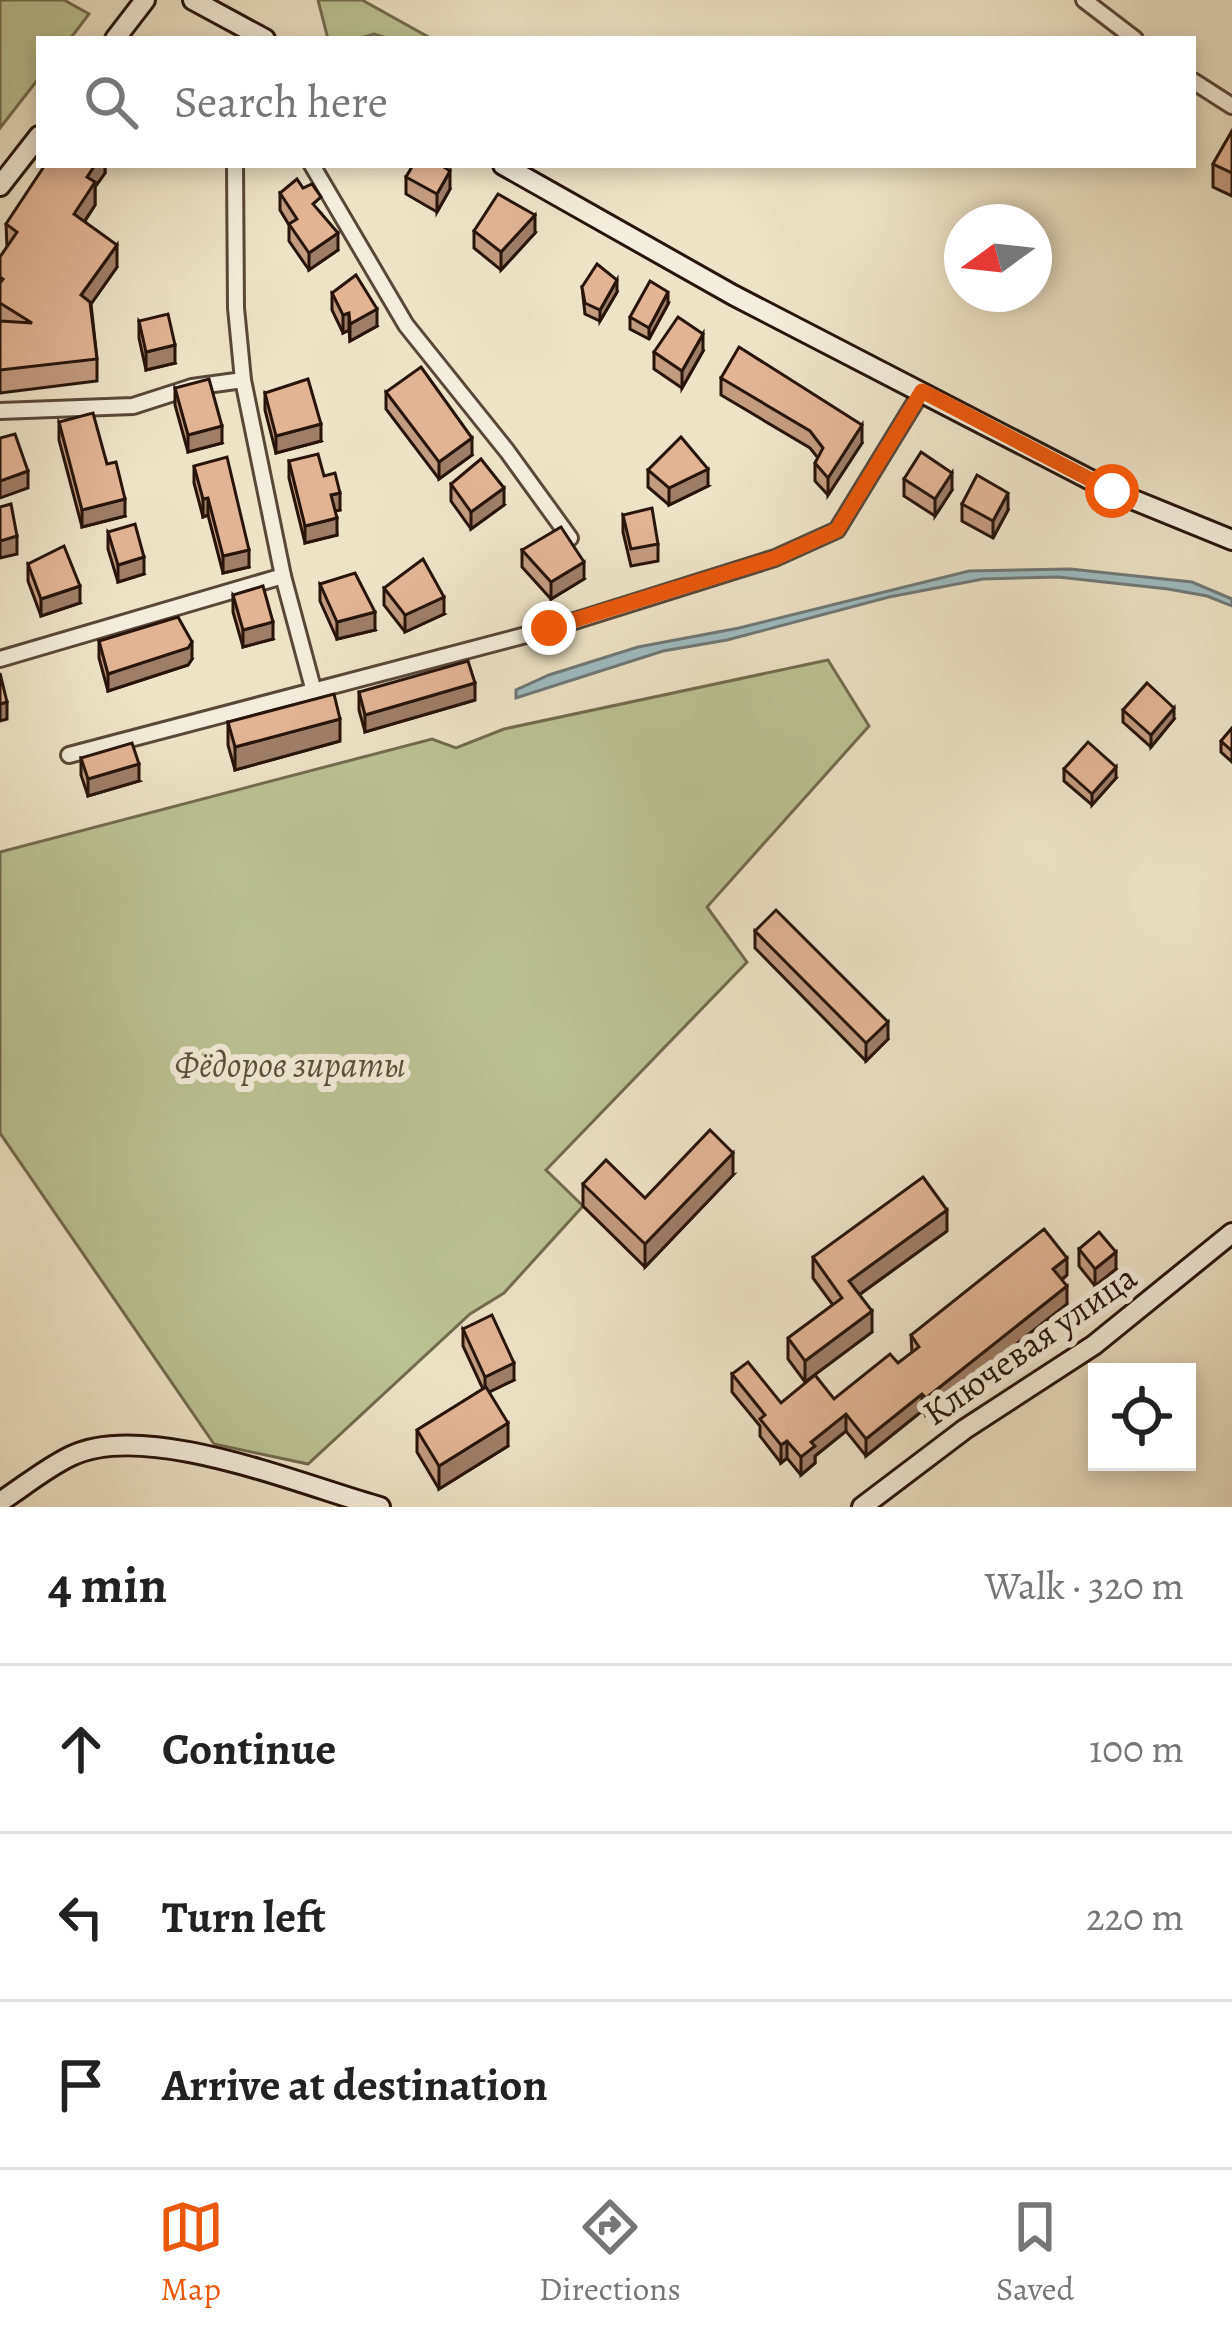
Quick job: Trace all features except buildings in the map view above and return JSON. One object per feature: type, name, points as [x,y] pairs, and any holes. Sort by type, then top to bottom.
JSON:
[{"type":"street","points":[[117,36],[145,0]]},
{"type":"street","points":[[193,0],[259,36]]},
{"type":"street","points":[[1084,0],[1131,36]]},
{"type":"street","points":[[1196,83],[1232,106]]},
{"type":"street","points":[[0,186],[36,140]]},
{"type":"street","points":[[235,168],[236,308],[243,380],[284,576],[314,688]]},
{"type":"street","points":[[314,168],[406,325],[570,538]]},
{"type":"street","points":[[508,168],[733,295],[1112,491],[1232,540]]},
{"type":"street","points":[[0,411],[133,406],[192,388],[243,380]]},
{"type":"street","points":[[69,755],[568,623],[775,558],[837,530],[922,391]]},
{"type":"street","points":[[0,659],[284,576]]},
{"type":"street","name":"Ключевая улица","points":[[862,1507],[965,1430],[1094,1346],[1232,1233]]},
{"type":"street","points":[[0,1502],[71,1455],[130,1443],[200,1453],[380,1507]]},
{"type":"green space","points":[[0,0],[64,0],[89,14],[72,36],[36,36],[36,82],[0,128]]},
{"type":"green space","points":[[318,0],[362,0],[427,36],[374,34],[327,36]]},
{"type":"green space","name":"Фёдоров зираты","points":[[828,660],[869,726],[707,907],[747,962],[546,1170],[583,1206],[504,1293],[470,1314],[308,1464],[214,1444],[0,1133],[0,852],[432,739],[456,748],[504,729]]},
{"type":"water","points":[[1070,569],[1192,582],[1232,599],[1232,606],[1168,589],[1058,577],[983,579],[663,651],[516,698],[516,690],[549,675],[638,647],[739,628],[969,571]]},
{"type":"route","points":[[549,628],[775,558],[837,530],[922,391],[1112,491]]}]
